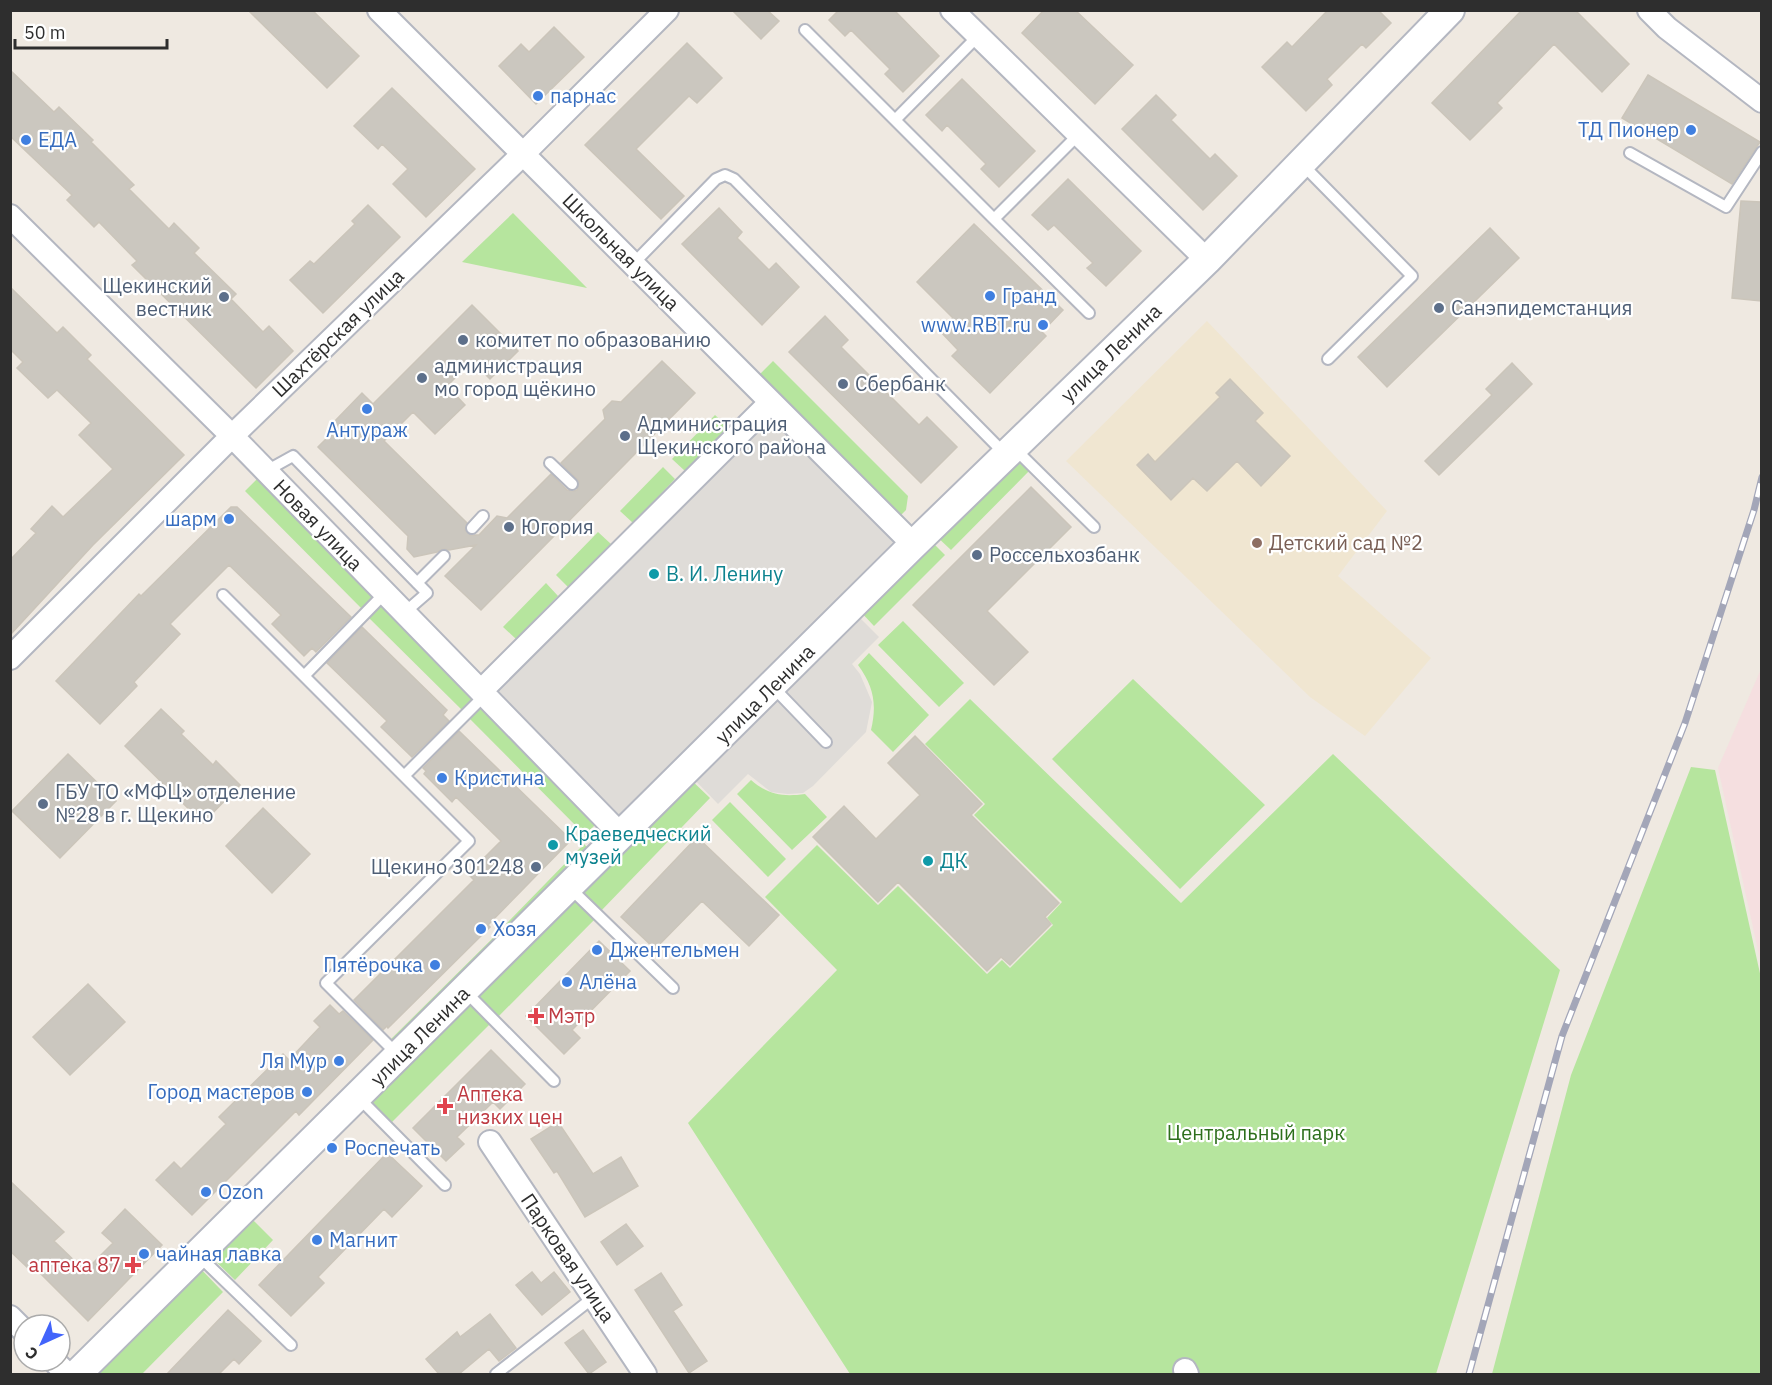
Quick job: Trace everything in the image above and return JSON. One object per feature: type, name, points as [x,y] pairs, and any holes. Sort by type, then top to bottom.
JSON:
[{"type":"street","name":"Школьная улица","points":[[379,10],[914,545]]},
{"type":"street","name":"Шахтёрская улица","points":[[10,658],[232,436],[523,154],[667,10]]},
{"type":"street","points":[[952,10],[1207,260]]},
{"type":"street","name":"улица Ленина","points":[[77,1374],[465,991],[514,935],[570,888],[914,545],[1207,260],[1450,10]]},
{"type":"street","points":[[1649,10],[1667,28],[1761,101]]},
{"type":"street","name":"Новая улица","points":[[10,216],[232,436],[622,836]]},
{"type":"street","points":[[483,693],[771,402]]},
{"type":"street","name":"Парковая улица","points":[[490,1142],[645,1374]]},
{"type":"lane","points":[[805,30],[1089,314]]},
{"type":"lane","points":[[895,120],[978,36]]},
{"type":"lane","points":[[994,219],[1079,134]]},
{"type":"lane","points":[[1630,153],[1726,207],[1761,152]]},
{"type":"lane","points":[[1301,163],[1412,276],[1328,359]]},
{"type":"lane","points":[[633,264],[716,179],[725,175],[734,179],[1010,452],[1094,527]]},
{"type":"lane","points":[[266,471],[293,456],[427,592],[404,613]]},
{"type":"lane","points":[[550,463],[572,484]]},
{"type":"lane","points":[[472,528],[483,516]]},
{"type":"lane","points":[[417,583],[444,556]]},
{"type":"lane","points":[[304,675],[385,593]]},
{"type":"lane","points":[[222,595],[470,841],[326,983],[399,1056]]},
{"type":"lane","points":[[772,687],[826,742]]},
{"type":"lane","points":[[404,776],[483,693]]},
{"type":"lane","points":[[570,888],[673,988]]},
{"type":"lane","points":[[465,991],[554,1081]]},
{"type":"lane","points":[[358,1097],[445,1185]]},
{"type":"lane","points":[[198,1255],[291,1345]]},
{"type":"lane","points":[[496,1374],[594,1297]]},
{"type":"shaded area","name":"Детский сад №2","points":[[1207,321],[1387,511],[1338,576],[1431,658],[1365,736],[1310,697],[1066,461]]},
{"type":"shaded area","points":[[773,415],[912,550],[852,610],[879,637],[852,664],[860,674],[872,702],[866,732],[813,786],[803,793],[771,792],[748,774],[718,804],[688,773],[631,830],[495,692]]},
{"type":"shaded area","points":[[1761,669],[1761,964],[1718,768]]},
{"type":"green space","points":[[513,213],[587,288],[462,262]]},
{"type":"green space","points":[[773,361],[908,496],[906,510],[896,520],[755,379]]},
{"type":"green space","points":[[715,415],[728,427],[685,471],[672,459]]},
{"type":"green space","points":[[1014,455],[1030,470],[951,550],[934,534]]},
{"type":"green space","points":[[663,467],[675,479],[633,523],[620,511]]},
{"type":"green space","points":[[261,475],[378,595],[363,610],[245,491]]},
{"type":"green space","points":[[598,532],[611,544],[568,587],[556,575]]},
{"type":"green space","points":[[928,538],[945,555],[874,626],[858,609]]},
{"type":"green space","points":[[546,583],[558,596],[516,639],[503,627]]},
{"type":"green space","points":[[385,600],[480,696],[464,712],[368,617]]},
{"type":"green space","points":[[903,621],[964,683],[939,707],[878,645]]},
{"type":"green space","points":[[869,653],[929,715],[893,752],[871,730],[874,712],[873,696],[868,681],[858,665]]},
{"type":"green space","points":[[1133,679],[1265,805],[1180,889],[1052,759]]},
{"type":"green space","name":"Центральный парк","points":[[970,699],[1181,903],[1333,754],[1560,970],[1436,1374],[850,1374],[688,1123],[837,970],[765,897],[817,845],[878,905],[898,886],[987,974],[1002,960],[1010,968],[1053,925],[1047,918],[1062,902],[974,815],[985,804],[925,744]]},
{"type":"green space","points":[[485,701],[602,818],[585,835],[469,718]]},
{"type":"green space","points":[[1691,767],[1715,770],[1761,978],[1761,1374],[1492,1374],[1571,1075]]},
{"type":"green space","points":[[688,777],[710,798],[599,913],[576,890]]},
{"type":"green space","points":[[751,780],[776,794],[805,794],[827,817],[792,850],[737,794]]},
{"type":"green space","points":[[730,802],[786,859],[768,877],[712,820]]},
{"type":"green space","points":[[584,844],[596,856],[517,935],[506,924]]},
{"type":"green space","points":[[572,894],[596,918],[496,1019],[472,993]]},
{"type":"green space","points":[[503,928],[513,938],[399,1052],[388,1042]]},
{"type":"green space","points":[[466,998],[491,1023],[391,1123],[366,1099]]},
{"type":"green space","points":[[247,1214],[273,1240],[235,1280],[207,1253]]},
{"type":"green space","points":[[196,1264],[223,1292],[142,1374],[93,1374]]},
{"type":"building","points":[[248,10],[312,10],[359,56],[327,88]]},
{"type":"building","points":[[732,10],[767,10],[779,21],[761,39]]},
{"type":"building","points":[[839,10],[894,10],[939,56],[903,92],[885,74],[890,69],[851,30],[845,36],[829,20]]},
{"type":"building","points":[[1044,10],[1075,10],[1133,65],[1095,104],[1022,33]]},
{"type":"building","points":[[1328,10],[1378,10],[1391,23],[1366,48],[1362,44],[1327,79],[1332,85],[1306,111],[1262,67],[1287,42],[1292,47]]},
{"type":"building","points":[[1522,10],[1575,10],[1629,64],[1602,92],[1554,44],[1497,103],[1502,108],[1470,140],[1432,103]]},
{"type":"building","points":[[554,27],[584,57],[536,104],[499,66],[521,44],[529,52]]},
{"type":"building","points":[[687,43],[722,78],[697,103],[689,96],[636,149],[684,196],[661,219],[585,145]]},
{"type":"building","points":[[10,70],[54,112],[59,107],[93,140],[91,142],[134,185],[129,189],[169,229],[174,223],[199,248],[194,253],[236,294],[231,299],[263,332],[269,326],[293,351],[256,388],[132,265],[137,261],[99,222],[94,227],[67,200],[72,195],[10,136]]},
{"type":"building","name":"ТД Пионер","points":[[1648,75],[1760,142],[1732,184],[1622,118]]},
{"type":"building","points":[[962,79],[1035,151],[999,187],[981,169],[986,164],[947,125],[942,131],[926,115]]},
{"type":"building","points":[[392,88],[475,169],[426,217],[393,184],[408,169],[382,144],[378,149],[354,126]]},
{"type":"building","points":[[1156,95],[1176,115],[1171,120],[1210,159],[1215,154],[1237,176],[1203,210],[1122,129]]},
{"type":"building","points":[[1068,179],[1141,251],[1106,286],[1087,268],[1093,263],[1054,225],[1048,230],[1032,215]]},
{"type":"building","points":[[1741,201],[1761,202],[1761,301],[1732,298]]},
{"type":"building","points":[[368,205],[400,237],[323,313],[290,280],[310,261],[314,264],[355,224],[352,221]]},
{"type":"building","points":[[719,208],[742,232],[737,238],[769,270],[776,263],[799,287],[762,325],[682,244]]},
{"type":"building","name":"Гранд","points":[[974,224],[1063,310],[1042,332],[1046,336],[990,393],[952,356],[958,350],[940,331],[953,318],[917,282]]},
{"type":"building","name":"Санэпидемстанция","points":[[1490,228],[1519,258],[1387,387],[1358,357]]},
{"type":"building","points":[[10,287],[57,333],[63,327],[91,355],[87,359],[184,455],[93,545],[10,635],[10,560],[36,533],[31,529],[52,506],[63,517],[113,469],[79,435],[91,423],[57,390],[48,398],[17,368],[23,362],[10,349]]},
{"type":"building","points":[[472,305],[518,351],[490,379],[472,361],[447,386],[465,405],[435,434],[413,412],[384,441],[467,523],[465,530],[470,535],[479,535],[497,516],[507,518],[551,474],[567,490],[577,490],[579,481],[561,463],[605,419],[603,410],[612,401],[621,402],[662,361],[695,393],[481,610],[445,576],[476,545],[443,549],[414,557],[407,549],[408,536],[318,447],[336,429],[332,424],[362,393],[373,404]]},
{"type":"building","points":[[825,316],[848,340],[841,347],[919,425],[927,417],[957,447],[921,483],[789,352]]},
{"type":"building","points":[[1512,363],[1532,384],[1439,475],[1425,461],[1492,395],[1486,389]]},
{"type":"building","points":[[1230,379],[1263,413],[1255,421],[1290,456],[1261,486],[1237,461],[1207,491],[1193,478],[1171,500],[1137,465],[1148,454],[1155,462],[1220,397],[1216,393]]},
{"type":"building","points":[[1031,487],[1071,527],[987,611],[1028,652],[994,685],[913,605]]},
{"type":"building","points":[[231,507],[237,507],[351,617],[316,652],[312,648],[304,656],[272,624],[281,615],[229,565],[170,624],[180,634],[134,682],[137,686],[100,724],[56,681],[139,594],[141,596]]},
{"type":"building","points":[[362,627],[447,710],[443,715],[449,721],[412,757],[381,727],[387,721],[327,663]]},
{"type":"building","points":[[161,709],[184,731],[181,734],[213,765],[216,761],[240,785],[203,823],[125,746]]},
{"type":"building","points":[[459,731],[571,840],[488,925],[490,927],[388,1028],[387,1026],[383,1030],[354,1000],[474,880],[468,874],[501,841],[456,797],[452,802],[424,774],[426,771],[423,768]]},
{"type":"building","name":"ДК","points":[[915,736],[982,804],[971,815],[1059,903],[1045,917],[1051,924],[1010,965],[1001,957],[987,971],[898,882],[878,902],[813,837],[844,806],[876,839],[920,795],[888,763]]},
{"type":"building","points":[[68,754],[116,801],[60,858],[12,811]]},
{"type":"building","points":[[263,808],[310,854],[272,893],[226,846]]},
{"type":"building","points":[[697,837],[779,915],[749,946],[702,901],[655,949],[621,917]]},
{"type":"building","points":[[599,941],[630,971],[572,1030],[580,1038],[564,1054],[526,1016]]},
{"type":"building","points":[[88,984],[125,1022],[70,1075],[33,1037]]},
{"type":"building","points":[[330,1005],[339,1014],[343,1011],[373,1040],[299,1115],[296,1111],[192,1215],[156,1180],[174,1162],[181,1169],[226,1124],[219,1117],[283,1054],[289,1060],[320,1027],[314,1021]]},
{"type":"building","points":[[491,1050],[525,1084],[500,1109],[493,1102],[457,1137],[464,1144],[446,1161],[413,1128]]},
{"type":"building","points":[[558,1122],[593,1174],[621,1157],[638,1186],[585,1217],[557,1171],[554,1173],[531,1139]]},
{"type":"building","points":[[387,1153],[422,1186],[392,1217],[384,1209],[318,1277],[324,1283],[291,1316],[259,1285]]},
{"type":"building","points":[[10,1181],[64,1232],[54,1241],[85,1271],[113,1243],[102,1233],[125,1209],[162,1245],[88,1321],[32,1265],[28,1268],[10,1251]]},
{"type":"building","points":[[626,1224],[643,1246],[617,1265],[601,1242]]},
{"type":"building","points":[[532,1272],[541,1283],[554,1272],[570,1292],[542,1315],[516,1285]]},
{"type":"building","points":[[661,1273],[682,1305],[673,1311],[707,1361],[689,1373],[635,1290]]},
{"type":"building","points":[[228,1310],[261,1341],[239,1364],[234,1359],[219,1374],[167,1374]]},
{"type":"building","points":[[490,1314],[516,1348],[499,1361],[489,1349],[459,1374],[439,1374],[426,1359],[457,1332],[460,1337]]},
{"type":"building","points":[[583,1330],[606,1362],[589,1374],[565,1343]]},
{"type":"railway","points":[[1469,1374],[1562,1036],[1685,723],[1754,510],[1762,477]]},
{"type":"place","name":"парнас","points":[[538,96]]},
{"type":"place","name":"ТД Пионер","points":[[1691,130]]},
{"type":"place","name":"ЕДА","points":[[26,140]]},
{"type":"place","name":"Гранд","points":[[990,296]]},
{"type":"place","name":"Щекинский вестник","points":[[224,297]]},
{"type":"place","name":"Санэпидемстанция","points":[[1439,308]]},
{"type":"place","name":"www.RBT.ru","points":[[1043,325]]},
{"type":"place","name":"комитет по образованию","points":[[463,340]]},
{"type":"place","name":"администрация мо город щёкино","points":[[422,378]]},
{"type":"place","name":"Сбербанк","points":[[843,384]]},
{"type":"place","name":"Антураж","points":[[367,409]]},
{"type":"place","name":"Администрация Щекинского района","points":[[625,436]]},
{"type":"place","name":"шарм","points":[[229,519]]},
{"type":"place","name":"Югория","points":[[509,527]]},
{"type":"place","name":"Детский сад №2","points":[[1257,543]]},
{"type":"place","name":"Россельхозбанк","points":[[977,555]]},
{"type":"place","name":"В. И. Ленину","points":[[654,574]]},
{"type":"place","name":"Кристина","points":[[442,778]]},
{"type":"place","name":"ГБУ ТО «МФЦ» отделение №28 в г. Щекино","points":[[43,804]]},
{"type":"place","name":"Краеведческий музей","points":[[553,845]]},
{"type":"place","name":"ДК","points":[[928,861]]},
{"type":"place","name":"Щекино 301248","points":[[536,867]]},
{"type":"place","name":"Хозя","points":[[481,929]]},
{"type":"place","name":"Джентельмен","points":[[597,950]]},
{"type":"place","name":"Пятёрочка","points":[[435,965]]},
{"type":"place","name":"Алёна","points":[[567,982]]},
{"type":"place","name":"Мэтр","points":[[536,1016]]},
{"type":"place","name":"Ля Мур","points":[[339,1061]]},
{"type":"place","name":"Город мастеров","points":[[307,1092]]},
{"type":"place","name":"Аптека низких цен","points":[[445,1106]]},
{"type":"place","name":"Роспечать","points":[[332,1148]]},
{"type":"place","name":"Ozon","points":[[206,1192]]},
{"type":"place","name":"Магнит","points":[[317,1240]]},
{"type":"place","name":"чайная лавка","points":[[144,1254]]},
{"type":"place","name":"аптека 87","points":[[133,1265]]}]
